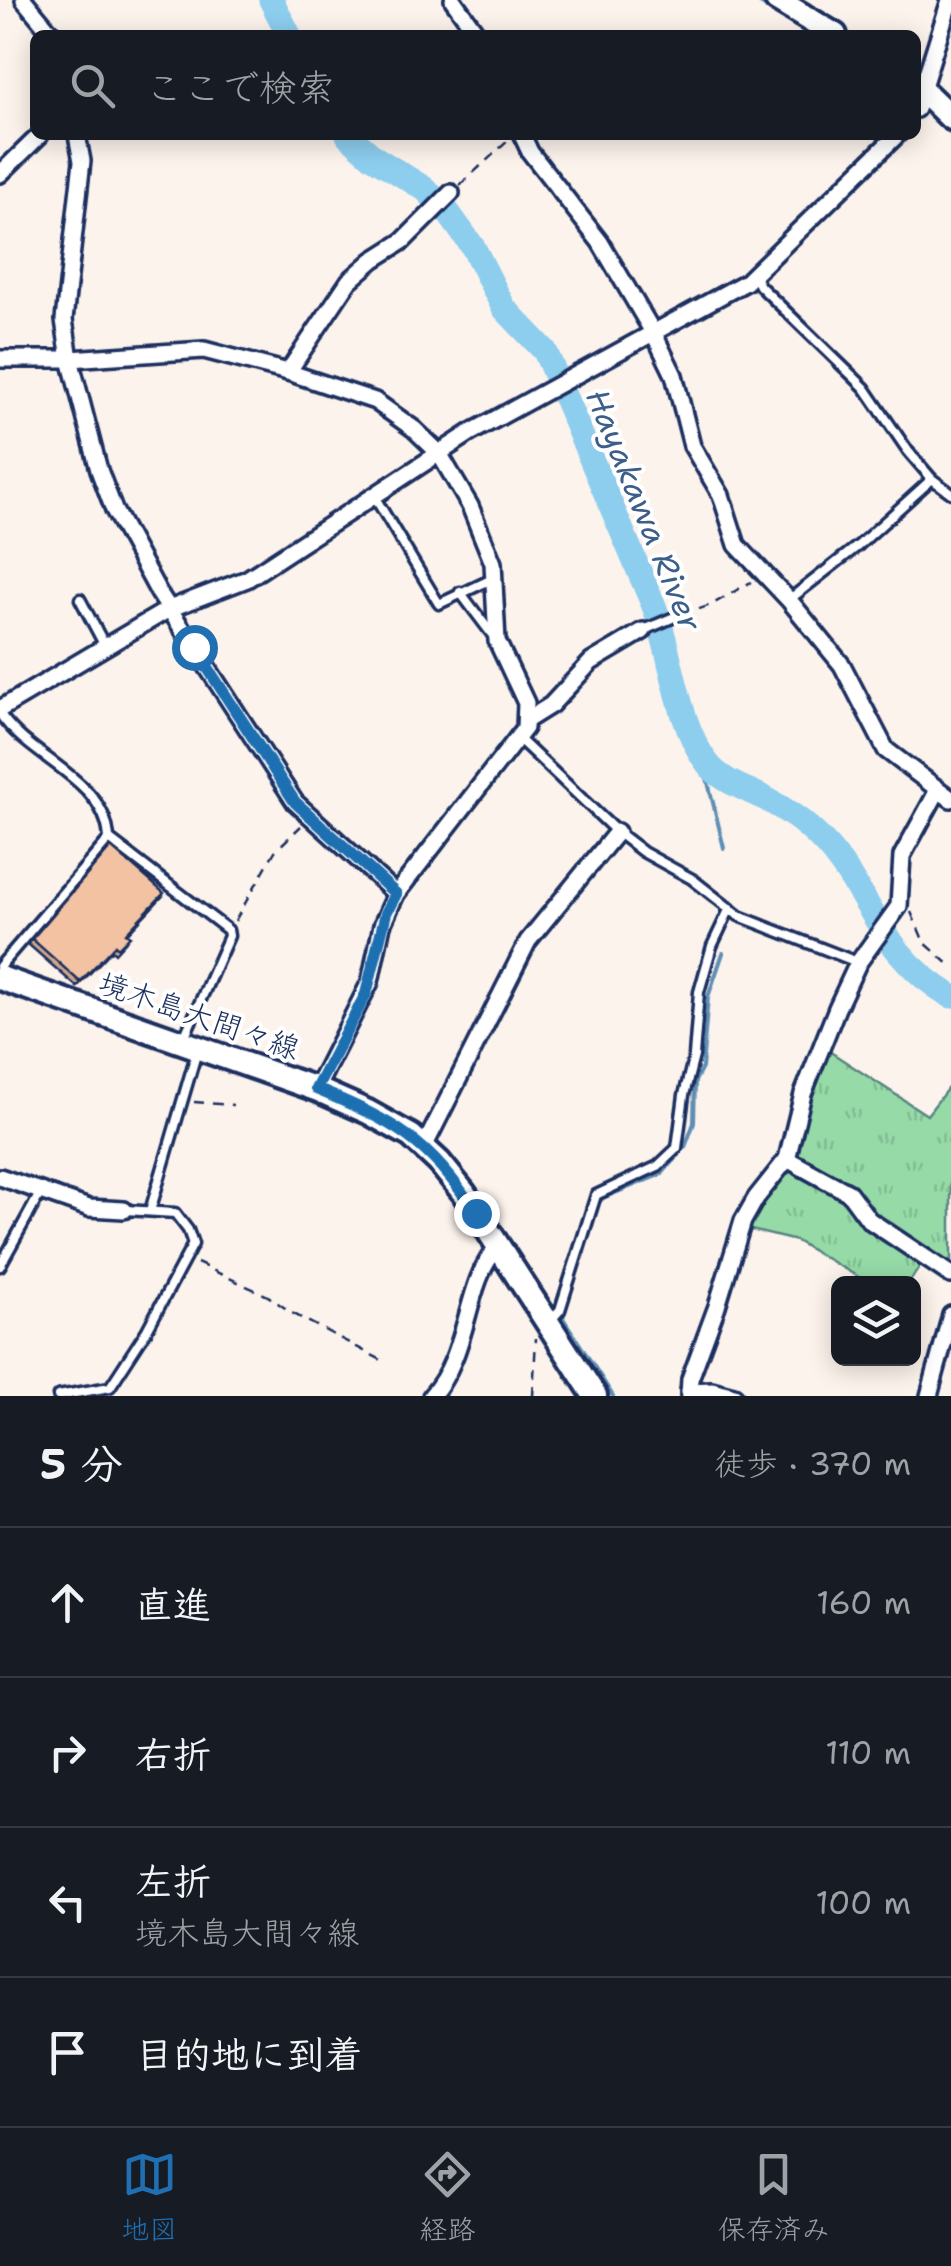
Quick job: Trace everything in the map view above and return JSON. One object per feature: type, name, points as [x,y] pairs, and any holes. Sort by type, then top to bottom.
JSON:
[{"type":"main road","points":[[776,0],[827,30]]},
{"type":"main road","points":[[921,96],[951,118]]},
{"type":"main road","name":"境木島大間々線","points":[[0,978],[316,1089],[396,1126],[424,1147],[464,1193],[595,1396]]},
{"type":"street","points":[[24,0],[49,30]]},
{"type":"street","points":[[453,0],[474,30]]},
{"type":"street","points":[[921,88],[950,0]]},
{"type":"street","points":[[0,174],[35,140]]},
{"type":"street","points":[[78,140],[82,161],[64,320],[70,360],[99,470],[114,510],[170,609],[295,802],[396,894]]},
{"type":"street","points":[[522,140],[600,242],[654,334],[674,374],[692,446],[722,494],[738,545],[842,665],[886,750],[944,794],[902,856],[903,909],[858,963],[802,1094],[787,1158],[743,1222],[689,1394],[712,1390],[734,1396]]},
{"type":"street","points":[[0,712],[170,609],[247,579],[438,453],[755,276],[892,140]]},
{"type":"street","points":[[288,372],[349,281],[372,260],[403,241],[451,193]]},
{"type":"street","points":[[0,358],[70,360],[188,349],[288,372],[376,401],[438,453],[470,506],[495,578],[497,641],[526,702],[527,720],[520,738],[396,894],[386,913],[366,994],[316,1089]]},
{"type":"street","points":[[527,720],[551,706],[591,662],[643,630]]},
{"type":"street","points":[[424,1147],[528,940],[617,832]]},
{"type":"street","points":[[787,1158],[849,1193],[869,1220],[951,1275]]},
{"type":"street","points":[[0,1177],[89,1208],[124,1210]]},
{"type":"street","points":[[430,1396],[453,1363],[486,1262],[498,1248]]},
{"type":"street","points":[[929,1396],[951,1315]]},
{"type":"lane","points":[[755,276],[760,286],[865,388],[908,450],[932,479],[951,494]]},
{"type":"lane","points":[[789,600],[859,545],[932,479]]},
{"type":"lane","points":[[374,496],[439,604],[495,578]]},
{"type":"lane","points":[[460,592],[497,641]]},
{"type":"lane","points":[[80,599],[105,646]]},
{"type":"lane","points":[[643,630],[672,618]]},
{"type":"lane","points":[[0,712],[18,735],[98,801],[108,820],[108,839],[0,966]]},
{"type":"lane","points":[[520,738],[617,832],[643,852],[692,879],[749,920],[858,963]]},
{"type":"lane","points":[[108,839],[228,930],[229,936],[190,1044],[183,1101],[150,1211]]},
{"type":"lane","points":[[546,1319],[560,1310],[596,1195],[658,1166],[677,1148],[696,1043],[699,992],[712,946],[730,908]]},
{"type":"lane","points":[[0,1266],[42,1190]]},
{"type":"lane","points":[[58,1396],[110,1387],[147,1330],[194,1240],[174,1213],[124,1210]]},
{"type":"path","points":[[451,193],[512,140]]},
{"type":"path","points":[[672,618],[711,605],[764,571]]},
{"type":"path","points":[[228,930],[276,851],[308,817]]},
{"type":"path","points":[[903,909],[924,942],[951,966]]},
{"type":"path","points":[[183,1101],[233,1105]]},
{"type":"path","points":[[186,1258],[268,1296],[387,1363]]},
{"type":"path","points":[[533,1396],[536,1328],[546,1319]]},
{"type":"green space","points":[[829,1051],[927,1115],[951,1084],[951,1268],[876,1218],[849,1184],[794,1155],[808,1101]]},
{"type":"green space","points":[[788,1168],[844,1195],[922,1263],[914,1276],[857,1276],[796,1241],[747,1229],[760,1204]]},
{"type":"building","points":[[111,847],[164,893],[126,933],[130,936],[118,948],[115,945],[80,982],[32,939]]},
{"type":"waterway","name":"Hayakawa River","points":[[271,0],[286,30]]},
{"type":"waterway","points":[[755,0],[788,20]]},
{"type":"waterway","points":[[940,123],[951,134]]},
{"type":"waterway","name":"Hayakawa River","points":[[354,140],[373,157],[425,189],[447,211],[473,247],[504,308],[545,351],[654,606],[682,709],[708,764],[727,780],[778,806],[810,829],[830,849],[905,959],[951,996]]},
{"type":"waterway","points":[[707,763],[706,774],[724,848]]},
{"type":"waterway","points":[[613,1396],[563,1318],[597,1205],[603,1198],[662,1174],[685,1147],[694,1123],[695,1081],[702,1068],[708,997],[723,953]]},
{"type":"route","points":[[194,647],[295,802],[396,894],[386,913],[366,994],[316,1089],[412,1136],[439,1162],[476,1213]]}]
